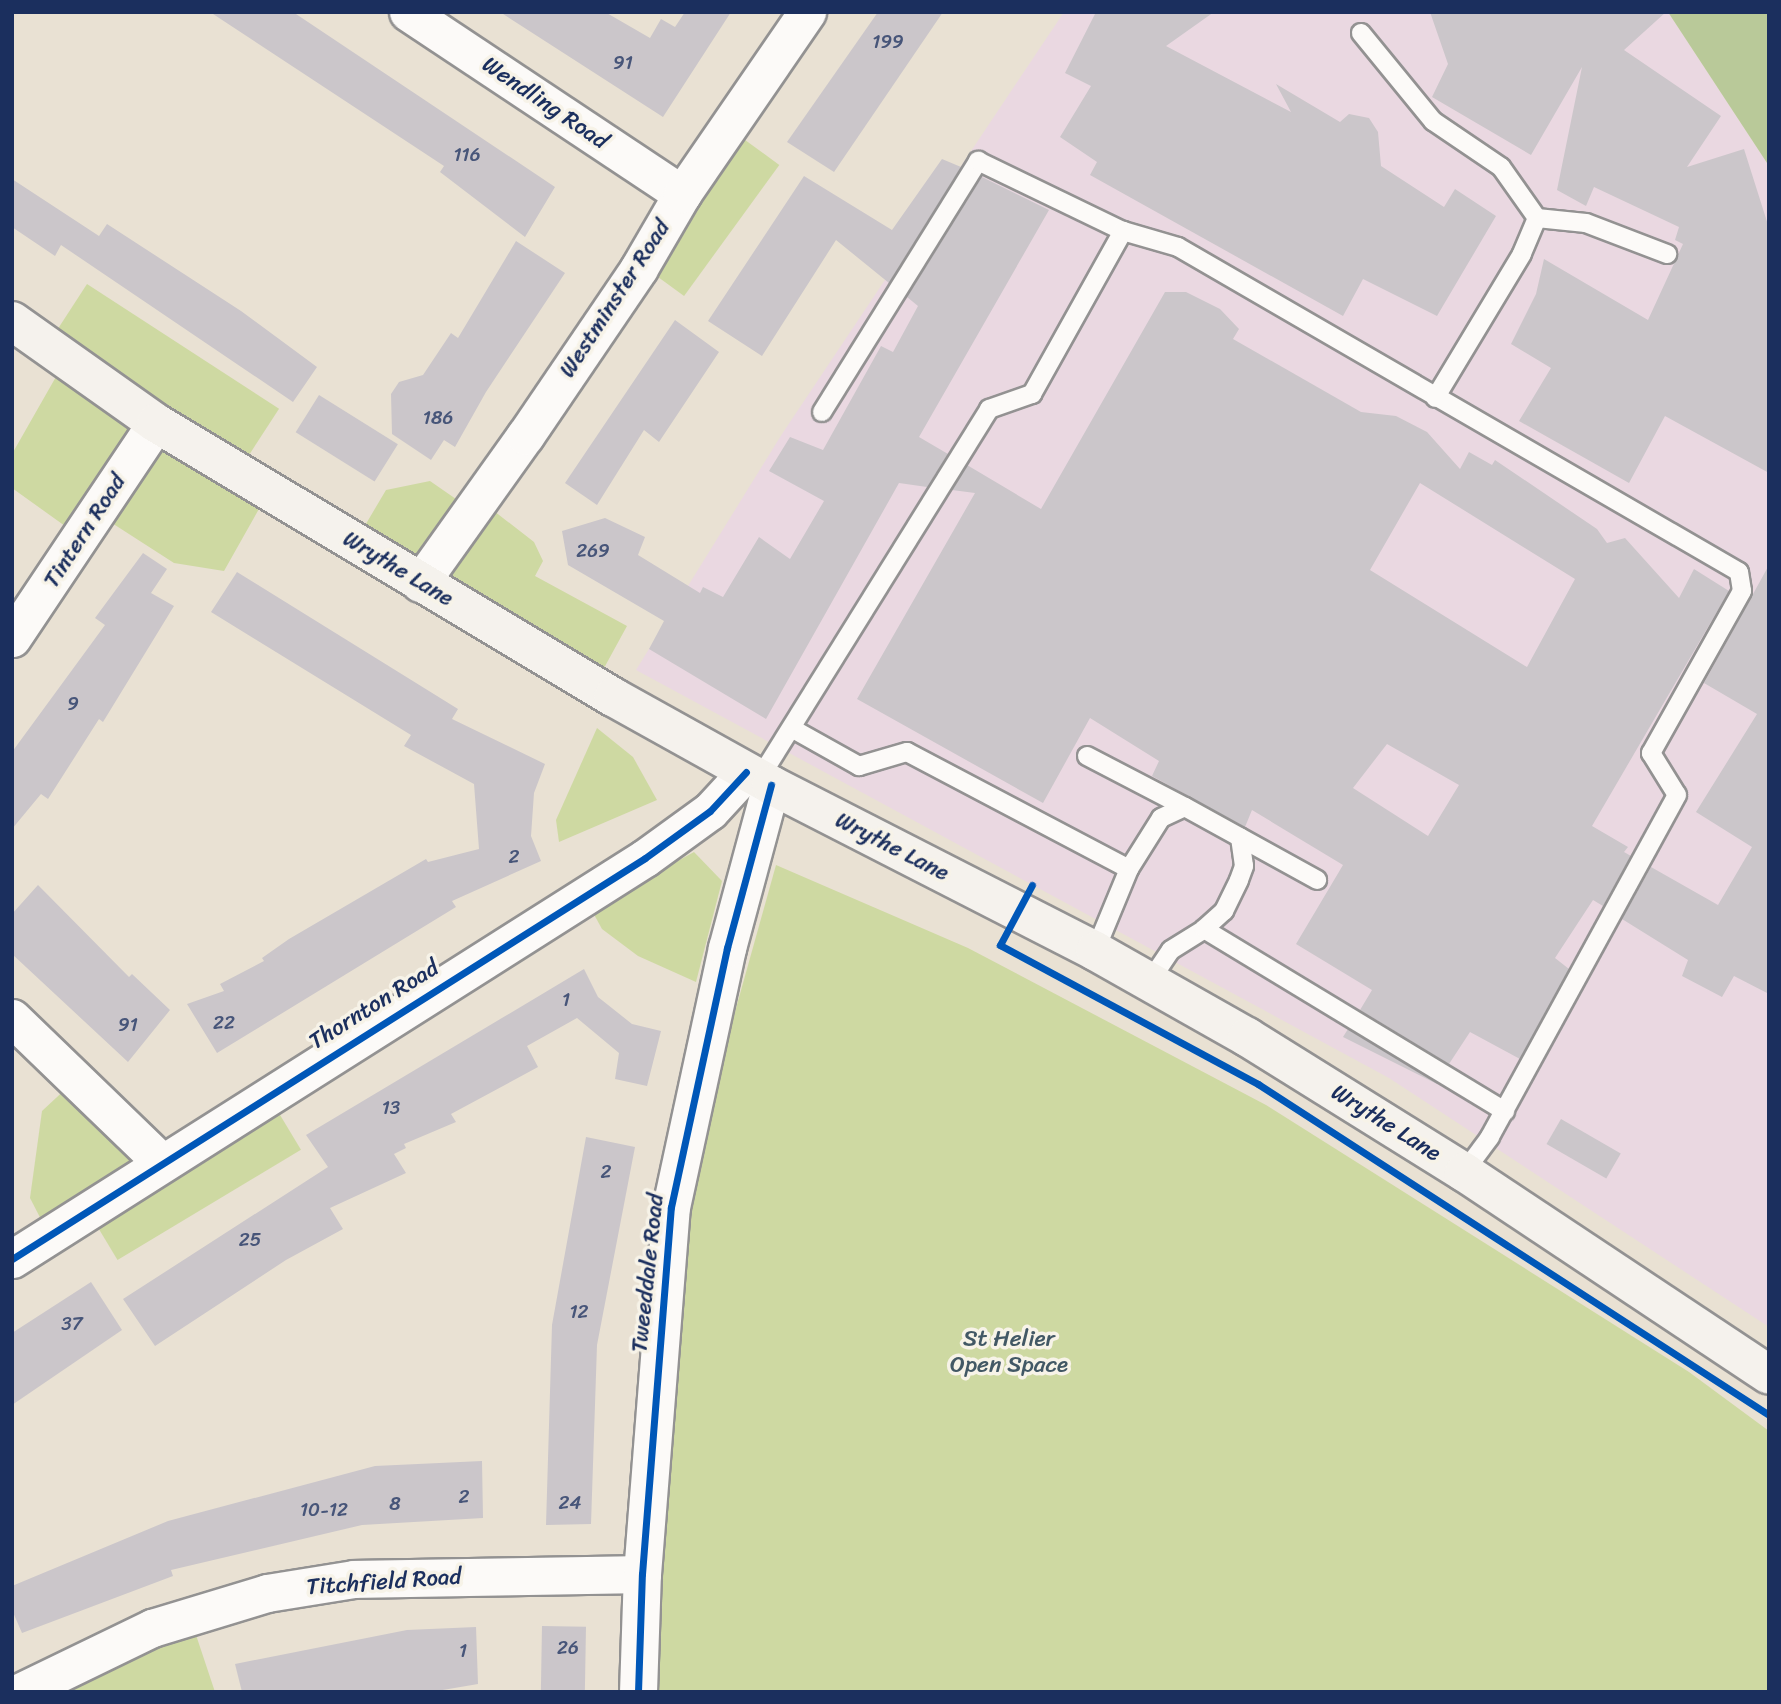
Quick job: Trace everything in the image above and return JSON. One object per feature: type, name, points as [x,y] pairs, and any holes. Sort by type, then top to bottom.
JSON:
[{"type":"main road","name":"Wrythe Lane","points":[[12,321],[156,423],[420,583],[759,779],[1150,981],[1464,1172],[1769,1375]]},
{"type":"street","name":"Wendling Road","points":[[408,12],[682,194]]},
{"type":"street","name":"Westminster Road","points":[[420,583],[631,279],[682,194],[807,12]]},
{"type":"street","name":"Tintern Road","points":[[12,638],[156,423]]},
{"type":"street","name":"Thornton Road","points":[[12,1259],[161,1162],[645,858],[759,779]]},
{"type":"street","name":"Tweeddale Road","points":[[638,1692],[642,1574],[671,1207],[727,948],[759,779]]},
{"type":"street","points":[[12,1018],[161,1162]]},
{"type":"street","name":"Titchfield Road","points":[[20,1692],[152,1628],[267,1593],[354,1579],[642,1574]]},
{"type":"lane","points":[[1361,33],[1433,121],[1501,167],[1537,218],[1586,223],[1667,254]]},
{"type":"lane","points":[[822,412],[978,161],[1123,231],[1178,247],[1739,572],[1742,591],[1651,753],[1677,795],[1505,1111],[1464,1172]]},
{"type":"lane","points":[[1435,398],[1522,254],[1537,218]]},
{"type":"lane","points":[[759,779],[793,729],[989,409],[1032,394],[1123,231]]},
{"type":"lane","points":[[793,729],[859,766],[907,752],[1129,869]]},
{"type":"lane","points":[[1087,756],[1317,880]]},
{"type":"lane","points":[[1095,951],[1129,869],[1161,818],[1185,807]]},
{"type":"lane","points":[[1150,981],[1171,950],[1204,929],[1224,911],[1244,866],[1240,838]]},
{"type":"lane","points":[[1204,929],[1505,1111]]},
{"type":"shaded area","points":[[1064,12],[1668,12],[1769,166],[1769,1327],[1389,1078],[636,670],[782,434]]},
{"type":"green space","points":[[1668,12],[1769,12],[1769,166]]},
{"type":"green space","points":[[734,132],[779,165],[684,296],[639,263]]},
{"type":"green space","points":[[87,284],[279,409],[239,470],[47,345]]},
{"type":"green space","points":[[61,368],[264,500],[224,571],[174,563],[87,507],[72,531],[12,488],[12,454]]},
{"type":"green space","points":[[430,481],[479,515],[485,504],[534,542],[543,561],[535,576],[627,626],[598,679],[357,539],[386,490]]},
{"type":"green space","points":[[597,728],[633,757],[657,800],[559,842],[556,820]]},
{"type":"green space","points":[[694,852],[722,881],[696,982],[638,956],[602,929],[591,909]]},
{"type":"green space","name":"St Helier Open Space","points":[[776,865],[968,948],[1266,1105],[1689,1372],[1769,1431],[1769,1692],[650,1692],[681,1237],[702,1130]]},
{"type":"green space","points":[[71,1084],[149,1162],[46,1229],[30,1198],[42,1111]]},
{"type":"green space","points":[[268,1095],[301,1150],[118,1260],[85,1205]]},
{"type":"green space","points":[[190,1617],[215,1692],[42,1692]]},
{"type":"building","points":[[210,12],[293,12],[555,187],[525,237],[440,172],[444,166]]},
{"type":"building","points":[[500,12],[605,12],[650,38],[661,19],[675,27],[685,12],[731,12],[663,117]]},
{"type":"building","points":[[878,12],[943,12],[834,172],[787,142]]},
{"type":"building","points":[[1096,12],[1214,12],[1166,46],[1291,112],[1276,84],[1340,122],[1349,114],[1369,118],[1378,132],[1381,166],[1444,207],[1455,189],[1496,216],[1437,316],[1363,279],[1343,316],[1090,175],[1097,162],[1060,137],[1091,86],[1065,73]]},
{"type":"building","points":[[1430,12],[1666,12],[1624,50],[1721,116],[1687,167],[1744,149],[1769,228],[1769,473],[1665,416],[1629,483],[1519,421],[1551,368],[1511,344],[1536,294],[1544,259],[1648,320],[1683,244],[1675,240],[1679,227],[1594,187],[1586,206],[1557,190],[1582,67],[1531,155],[1432,97],[1448,64]]},
{"type":"building","points":[[942,159],[961,167],[889,283],[836,240],[762,356],[708,321],[804,176],[892,230]]},
{"type":"building","points":[[982,177],[1049,210],[919,437],[948,454],[927,487],[899,483],[766,719],[649,649],[664,621],[568,565],[562,531],[605,518],[645,537],[638,555],[700,593],[703,587],[723,597],[759,537],[790,559],[824,501],[769,471],[790,437],[823,450],[881,346],[893,352],[918,306],[907,297]]},
{"type":"building","points":[[12,179],[99,236],[107,224],[241,311],[317,367],[293,402],[61,245],[55,256],[12,227]]},
{"type":"building","points":[[516,241],[565,273],[486,392],[455,447],[444,440],[431,460],[392,434],[391,394],[399,382],[423,375],[451,333],[458,338]]},
{"type":"building","points":[[1165,292],[1186,292],[1220,309],[1239,329],[1233,339],[1361,412],[1396,416],[1427,432],[1460,469],[1469,452],[1492,465],[1495,460],[1597,529],[1607,543],[1625,538],[1679,598],[1694,569],[1729,591],[1592,826],[1628,847],[1624,852],[1631,856],[1603,906],[1593,900],[1555,958],[1569,969],[1520,1059],[1470,1032],[1449,1064],[1360,1010],[1372,990],[1296,944],[1343,865],[1252,810],[1245,827],[1152,776],[1159,761],[1090,718],[1043,803],[857,699],[975,493],[952,490],[967,465],[1041,509]],"holes":[[[1420,483],[1575,579],[1527,667],[1370,570]],[[1387,744],[1459,785],[1428,836],[1353,788]]]},
{"type":"building","points":[[675,320],[719,352],[659,442],[644,430],[597,505],[565,483]]},
{"type":"building","points":[[319,395],[398,444],[375,482],[296,432]]},
{"type":"building","points":[[143,553],[167,569],[151,593],[174,606],[103,722],[99,719],[48,799],[41,794],[12,829],[12,752],[105,625],[95,618]]},
{"type":"building","points":[[1769,565],[1769,994],[1734,976],[1722,997],[1682,976],[1688,960],[1622,919],[1651,867],[1718,905],[1752,847],[1696,812],[1757,714],[1704,683]]},
{"type":"building","points":[[237,572],[458,709],[452,719],[545,764],[534,793],[531,836],[541,861],[452,901],[456,907],[217,1053],[187,1004],[224,991],[220,984],[264,961],[262,958],[289,939],[426,859],[428,862],[479,849],[474,784],[404,746],[411,735],[211,612]]},
{"type":"building","points":[[38,885],[129,977],[132,974],[170,1010],[128,1062],[12,954],[12,914]]},
{"type":"building","points":[[584,969],[598,997],[632,1024],[661,1031],[647,1086],[615,1079],[619,1053],[577,1018],[527,1046],[538,1067],[451,1114],[456,1122],[404,1144],[406,1148],[394,1154],[406,1173],[330,1208],[343,1229],[286,1260],[155,1346],[123,1299],[328,1167],[306,1135]]},
{"type":"building","points":[[1348,1029],[1437,1083],[1437,1084],[1343,1037]]},
{"type":"building","points":[[1561,1119],[1621,1154],[1606,1179],[1546,1144]]},
{"type":"building","points":[[586,1137],[635,1147],[597,1345],[591,1524],[546,1525],[552,1325]]},
{"type":"building","points":[[91,1282],[122,1330],[12,1405],[12,1333]]},
{"type":"building","points":[[482,1461],[483,1518],[362,1525],[171,1570],[173,1576],[22,1633],[12,1610],[12,1586],[168,1521],[375,1466]]},
{"type":"building","points":[[542,1626],[586,1627],[585,1692],[541,1692]]},
{"type":"building","points":[[476,1627],[478,1684],[431,1692],[242,1692],[235,1664],[407,1630]]},
{"type":"cycle path","points":[[12,1259],[645,858],[710,811],[746,772]]},
{"type":"cycle path","points":[[638,1692],[642,1574],[671,1207],[727,948],[771,785]]},
{"type":"cycle path","points":[[1032,885],[1000,945],[1258,1084],[1769,1415]]}]
